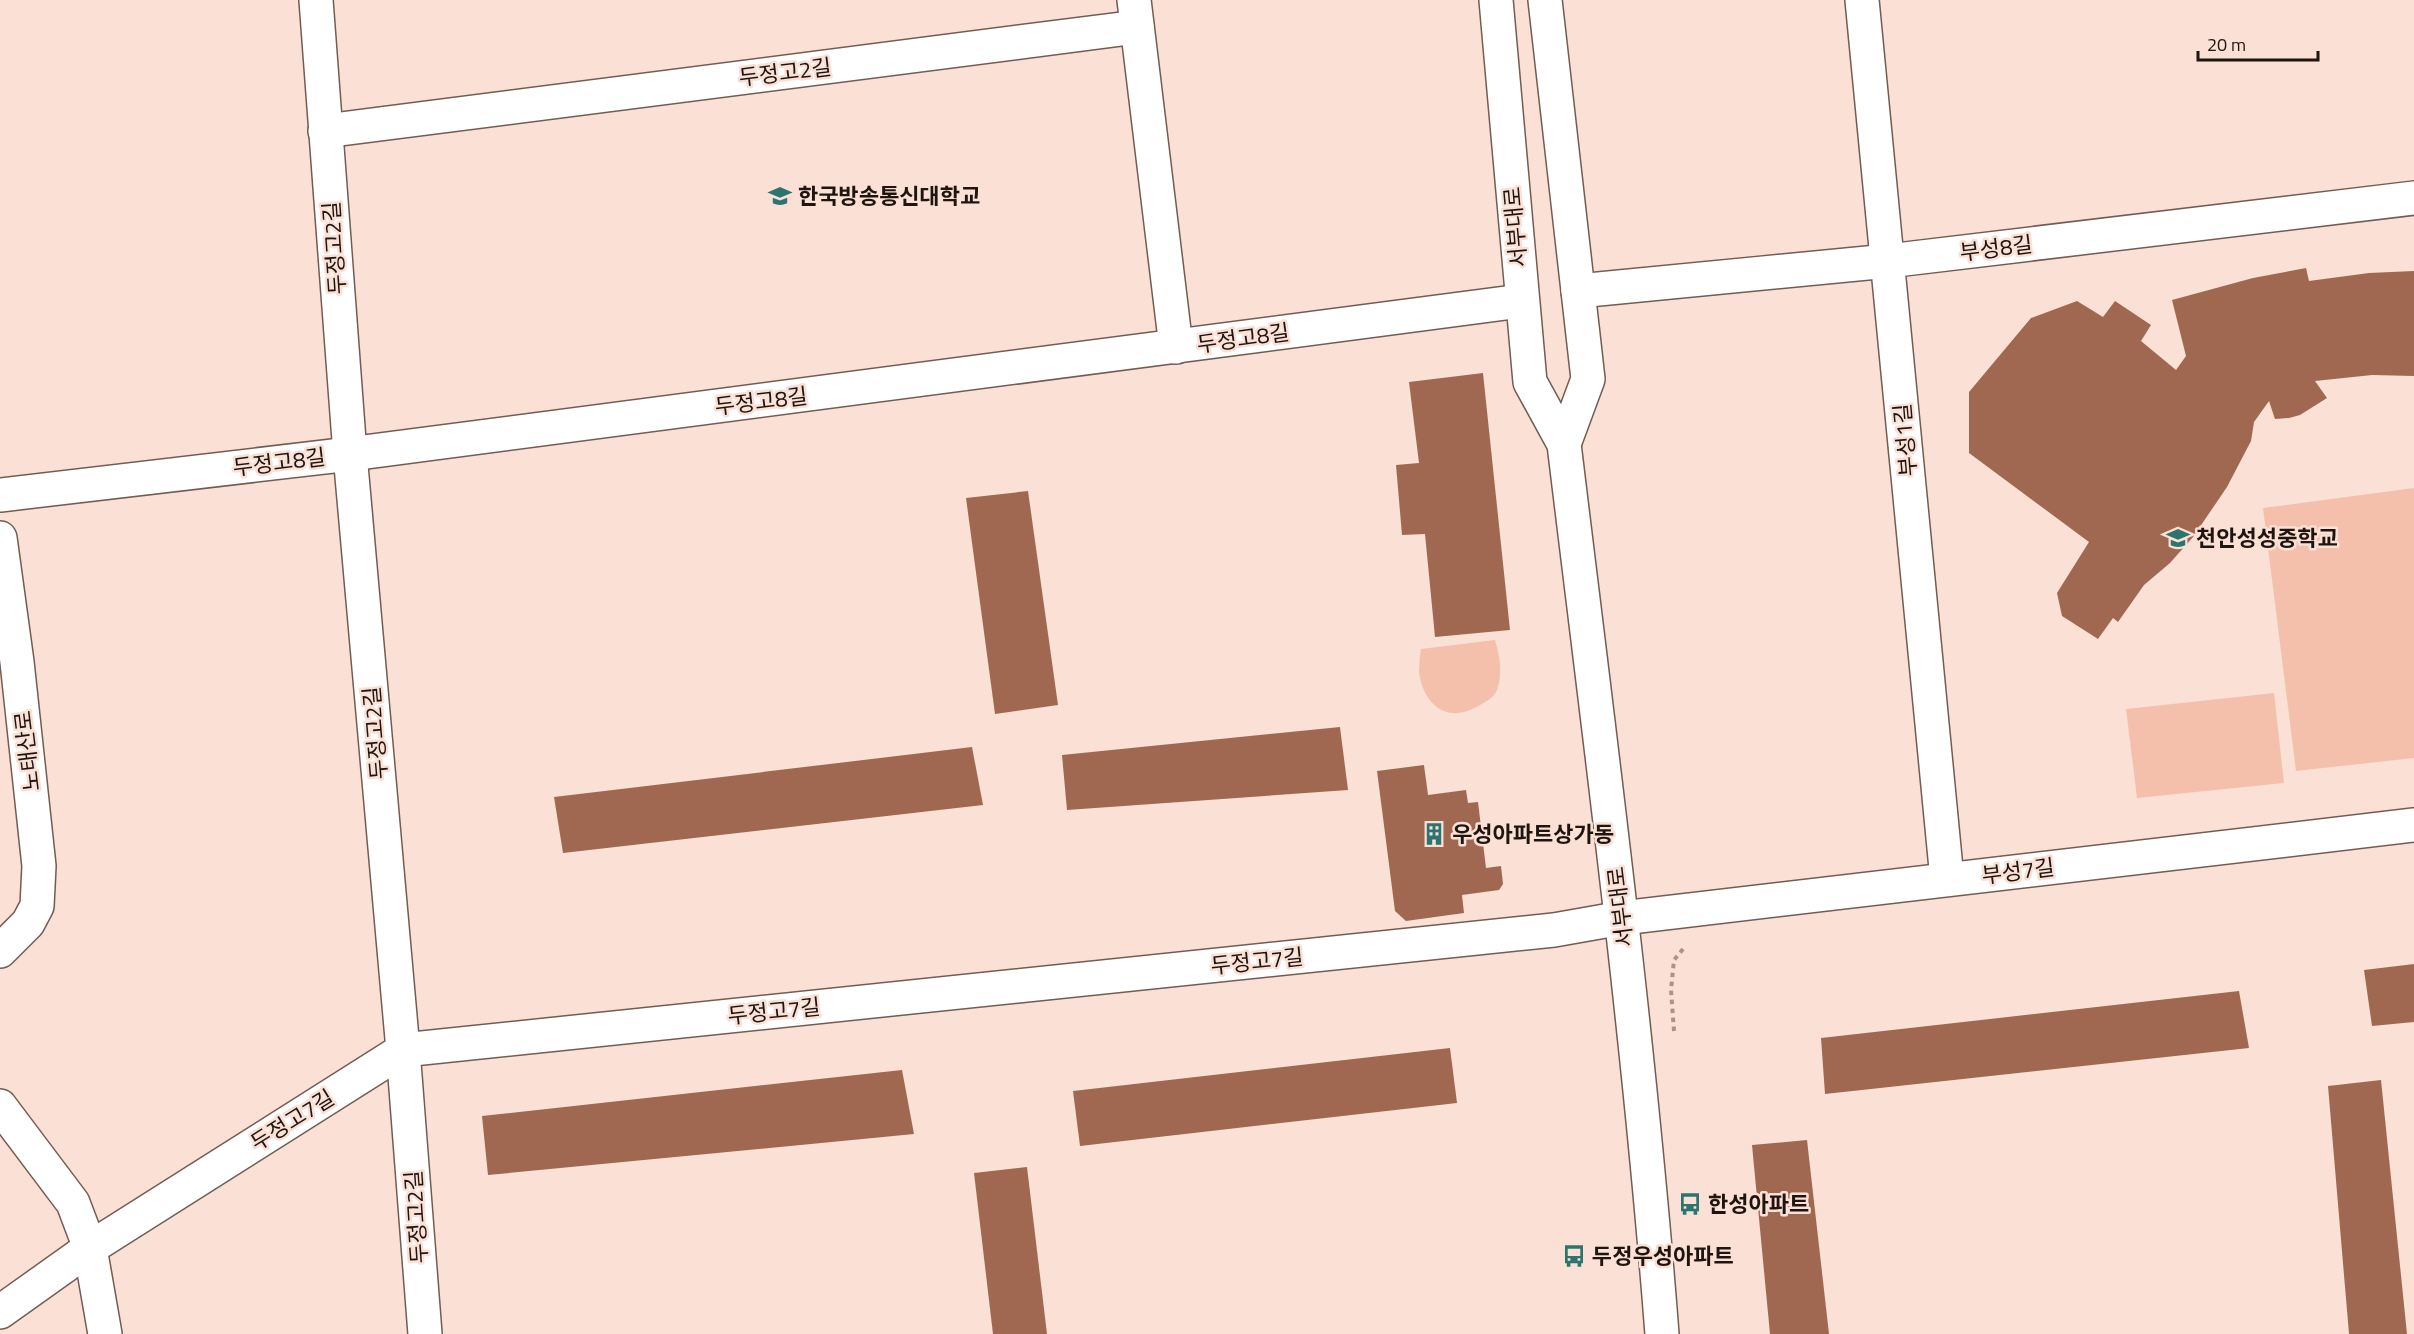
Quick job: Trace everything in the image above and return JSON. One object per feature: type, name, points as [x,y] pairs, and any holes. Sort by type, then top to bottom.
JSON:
[{"type":"street","name":"두정고2길","points":[[316,0],[350,454],[404,1050],[425,1334]]},
{"type":"street","name":"서부대로","points":[[1496,0],[1530,382],[1564,444],[1622,918],[1651,1197],[1662,1334]]},
{"type":"street","name":"서부대로","points":[[1545,0],[1588,379],[1564,444]]},
{"type":"street","name":"부성1길","points":[[1862,0],[1947,879]]},
{"type":"street","name":"두정고2길","points":[[326,131],[1135,14],[1176,348]]},
{"type":"street","name":"부성8길","points":[[1578,291],[1888,261],[2414,198]]},
{"type":"street","name":"두정고8길","points":[[0,495],[350,454],[1176,348],[1521,301]]},
{"type":"street","name":"노태산로","points":[[0,538],[17,662],[39,866],[37,906],[28,923],[0,951]]},
{"type":"street","name":"부성7길","points":[[1622,918],[2414,825]]},
{"type":"street","name":"두정고7길","points":[[0,1312],[90,1248],[404,1050],[1554,930],[1622,918]]},
{"type":"street","points":[[0,1106],[73,1203],[90,1248],[105,1334]]},
{"type":"path","points":[[1674,1032],[1671,990],[1674,960],[1684,946]]},
{"type":"shaded area","points":[[2414,488],[2414,758],[2296,771],[2263,508]]},
{"type":"shaded area","points":[[1495,640],[1500,677],[1496,693],[1491,698],[1465,712],[1455,713],[1446,712],[1431,702],[1421,683],[1419,672],[1421,649]]},
{"type":"shaded area","points":[[2274,693],[2284,783],[2137,798],[2126,709]]},
{"type":"building","points":[[2306,268],[2309,281],[2369,273],[2414,271],[2414,376],[2372,375],[2315,381],[2327,398],[2300,415],[2289,418],[2275,419],[2269,401],[2254,422],[2251,441],[2227,487],[2193,537],[2170,563],[2144,585],[2118,622],[2113,618],[2098,639],[2062,616],[2057,593],[2089,542],[1969,453],[1969,392],[2031,318],[2077,301],[2103,317],[2115,301],[2151,325],[2141,341],[2176,370],[2186,356],[2172,300],[2253,278]]},
{"type":"building","points":[[1483,373],[1510,630],[1435,637],[1425,534],[1402,535],[1396,465],[1419,463],[1409,382]]},
{"type":"building","points":[[1028,491],[1058,705],[995,714],[966,498]]},
{"type":"building","points":[[1340,727],[1348,790],[1067,810],[1062,755]]},
{"type":"building","points":[[972,747],[983,805],[563,853],[554,797]]},
{"type":"building","name":"우성아파트상가동","points":[[1424,765],[1428,795],[1466,790],[1468,803],[1478,802],[1486,868],[1501,866],[1503,884],[1499,890],[1462,895],[1464,913],[1406,921],[1395,911],[1377,771]]},
{"type":"building","points":[[2414,964],[2414,1022],[2372,1026],[2364,970]]},
{"type":"building","points":[[2239,991],[2249,1048],[1825,1094],[1821,1038]]},
{"type":"building","points":[[1450,1048],[1457,1103],[1080,1146],[1073,1091]]},
{"type":"building","points":[[902,1070],[914,1134],[488,1175],[482,1116]]},
{"type":"building","points":[[2381,1080],[2407,1334],[2349,1334],[2328,1086]]},
{"type":"building","points":[[1807,1140],[1829,1334],[1770,1334],[1752,1145]]},
{"type":"building","points":[[1027,1167],[1047,1334],[993,1334],[974,1173]]},
{"type":"place","name":"한국방송통신대학교","points":[[780,196]]},
{"type":"place","name":"천안성성중학교","points":[[2178,538]]},
{"type":"place","name":"우성아파트상가동","points":[[1434,834]]},
{"type":"place","name":"한성아파트","points":[[1690,1204]]},
{"type":"place","name":"두정우성아파트","points":[[1574,1256]]}]
